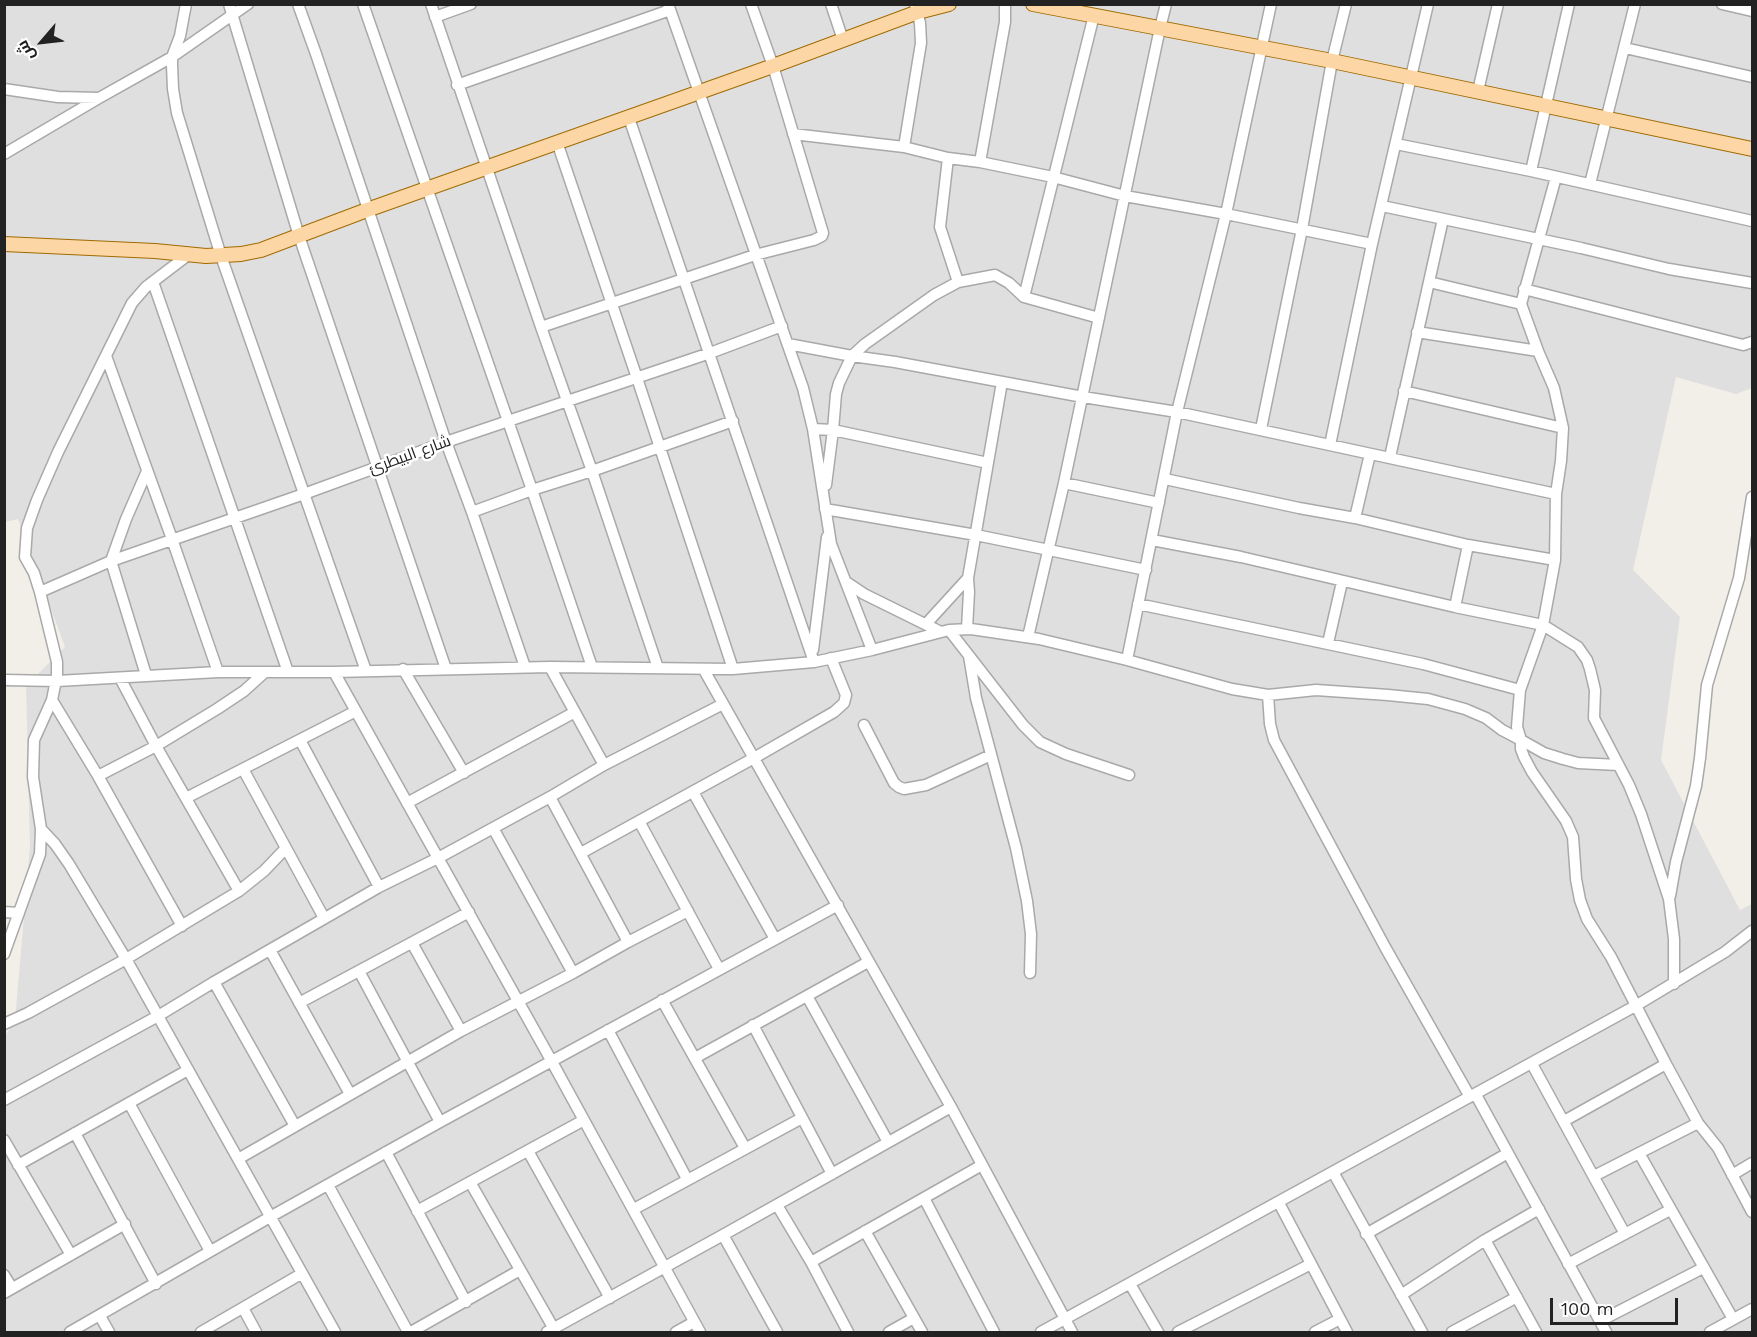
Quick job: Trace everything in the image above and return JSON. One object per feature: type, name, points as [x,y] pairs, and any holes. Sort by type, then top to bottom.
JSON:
[{"type":"main road","points":[[4,244],[221,256],[261,250],[556,142],[700,93],[843,40],[917,8],[949,4]]},
{"type":"main road","points":[[1033,4],[1332,61],[1752,149]]},
{"type":"street","points":[[186,4],[180,36],[172,57],[172,80],[177,113],[221,256],[366,671]]},
{"type":"street","points":[[229,4],[299,236],[446,669]]},
{"type":"street","points":[[4,154],[172,57],[248,4]]},
{"type":"street","points":[[298,4],[446,442],[525,667]]},
{"type":"street","points":[[363,4],[592,667]]},
{"type":"street","points":[[431,4],[658,668]]},
{"type":"street","points":[[435,17],[471,4]]},
{"type":"street","points":[[541,327],[755,255],[814,240],[823,234],[773,66],[751,4]]},
{"type":"street","points":[[831,4],[843,40]]},
{"type":"street","points":[[980,162],[1005,22],[1005,4]]},
{"type":"street","points":[[1028,637],[1065,483],[1166,4]]},
{"type":"street","points":[[1127,660],[1177,412],[1226,214],[1271,4]]},
{"type":"street","points":[[1261,429],[1302,229],[1332,61],[1346,4]]},
{"type":"street","points":[[1330,445],[1372,244],[1428,4]]},
{"type":"street","points":[[1478,91],[1498,4]]},
{"type":"street","points":[[1531,171],[1569,4]]},
{"type":"street","points":[[1590,184],[1635,4]]},
{"type":"street","points":[[1722,4],[1752,11]]},
{"type":"street","points":[[457,85],[669,7],[803,388],[813,429],[834,554],[872,650]]},
{"type":"street","points":[[904,147],[921,43],[917,8]]},
{"type":"street","points":[[1024,297],[1094,15]]},
{"type":"street","points":[[1625,48],[1752,77]]},
{"type":"street","points":[[4,89],[58,97],[99,98]]},
{"type":"street","points":[[629,118],[814,657]]},
{"type":"street","points":[[793,134],[904,147],[948,158],[1053,177],[1125,196],[1372,244]]},
{"type":"street","points":[[556,142],[733,669]]},
{"type":"street","points":[[1396,144],[1531,171],[1752,221]]},
{"type":"street","points":[[948,158],[939,223],[958,282]]},
{"type":"street","points":[[1556,177],[1521,304],[1554,388],[1563,428],[1556,494],[1555,560],[1543,625],[1520,690],[1517,727],[1521,749],[1528,765],[1566,821],[1573,837],[1576,879],[1587,919],[1611,957],[1698,1123],[1718,1148],[1752,1212]]},
{"type":"street","points":[[1382,206],[1669,269],[1752,283]]},
{"type":"street","points":[[1390,457],[1443,219]]},
{"type":"street","points":[[4,954],[40,855],[41,829],[33,777],[35,735],[52,700],[57,681],[57,662],[40,592],[34,573],[25,558],[27,528],[37,500],[132,303],[141,292],[188,255]]},
{"type":"street","points":[[824,503],[837,388],[852,356],[865,344],[934,295],[958,282],[994,275],[1009,283],[1024,297],[1099,318]]},
{"type":"street","points":[[153,282],[288,672]]},
{"type":"street","points":[[1429,282],[1521,304]]},
{"type":"street","points":[[1524,288],[1743,345],[1752,342]]},
{"type":"street","name":"شارع البيطرئ","points":[[40,592],[111,561],[172,539],[782,326]]},
{"type":"street","points":[[1417,332],[1538,351]]},
{"type":"street","points":[[788,344],[1177,412],[1556,494]]},
{"type":"street","points":[[106,356],[218,672]]},
{"type":"street","points":[[967,629],[968,578],[1002,382]]},
{"type":"street","points":[[1404,391],[1563,428]]},
{"type":"street","points":[[472,512],[733,421]]},
{"type":"street","points":[[813,429],[833,430],[988,463]]},
{"type":"street","points":[[1355,518],[1370,454]]},
{"type":"street","points":[[146,675],[111,561],[147,471]]},
{"type":"street","points":[[1164,479],[1355,518],[1468,545],[1555,560]]},
{"type":"street","points":[[1065,483],[1159,503]]},
{"type":"street","points":[[1669,899],[1696,786],[1707,685],[1739,578],[1752,497]]},
{"type":"street","points":[[824,503],[1146,570]]},
{"type":"street","points":[[814,657],[828,529]]},
{"type":"street","points":[[1152,540],[1240,557],[1342,582],[1543,625],[1578,647],[1587,660],[1594,690],[1594,718],[1629,785],[1669,899],[1674,939],[1674,984]]},
{"type":"street","points":[[1455,607],[1468,545]]},
{"type":"street","points":[[926,624],[968,578]]},
{"type":"street","points":[[844,580],[864,594],[945,631],[969,656],[1029,732],[1040,742],[1066,754],[1129,775]]},
{"type":"street","points":[[1328,643],[1342,582]]},
{"type":"street","points":[[1138,604],[1424,664],[1520,690]]},
{"type":"street","points":[[4,680],[57,681],[218,672],[334,672],[525,667],[733,669],[814,657],[831,658],[945,631],[967,629],[1028,637],[1127,660],[1232,689],[1268,695],[1316,690],[1428,699],[1473,711],[1545,753],[1578,763],[1618,765]]},
{"type":"street","points":[[969,656],[972,681],[1016,848],[1027,901],[1031,934],[1030,973]]},
{"type":"street","points":[[581,853],[754,758],[826,717],[842,705],[846,700],[846,692],[831,658]]},
{"type":"street","points":[[550,667],[604,765]]},
{"type":"street","points":[[403,669],[464,773]]},
{"type":"street","points":[[704,670],[951,1107],[1072,1332]]},
{"type":"street","points":[[98,777],[156,746],[232,699],[265,672]]},
{"type":"street","points":[[334,672],[634,1209],[697,1327],[676,1332]]},
{"type":"street","points":[[120,678],[239,891]]},
{"type":"street","points":[[1268,695],[1270,724],[1274,740],[1385,947],[1508,1153],[1606,1332]]},
{"type":"street","points":[[52,700],[182,926]]},
{"type":"street","points":[[4,1100],[159,1016],[379,887],[438,858],[604,765],[723,704]]},
{"type":"street","points":[[186,798],[356,711]]},
{"type":"street","points":[[407,804],[575,712]]},
{"type":"street","points":[[864,725],[894,783],[904,789],[926,785],[991,755]]},
{"type":"street","points":[[300,740],[379,887]]},
{"type":"street","points":[[243,769],[324,918]]},
{"type":"street","points":[[693,792],[775,939]]},
{"type":"street","points":[[550,797],[628,942]]},
{"type":"street","points":[[639,821],[719,969]]},
{"type":"street","points":[[493,828],[573,973]]},
{"type":"street","points":[[41,829],[69,864],[126,958],[334,1332]]},
{"type":"street","points":[[4,1024],[126,958],[239,891],[264,871],[286,848]]},
{"type":"street","points":[[70,1332],[551,1060],[837,905]]},
{"type":"street","points":[[238,1159],[461,1031],[688,911]]},
{"type":"street","points":[[4,912],[19,914]]},
{"type":"street","points":[[300,1003],[469,912]]},
{"type":"street","points":[[1041,1332],[1637,1005],[1725,952],[1752,931]]},
{"type":"street","points":[[412,943],[461,1031]]},
{"type":"street","points":[[270,950],[350,1094]]},
{"type":"street","points":[[695,1058],[868,962]]},
{"type":"street","points":[[359,971],[440,1122]]},
{"type":"street","points":[[214,982],[294,1126]]},
{"type":"street","points":[[807,996],[888,1142]]},
{"type":"street","points":[[662,1000],[745,1148]]},
{"type":"street","points":[[753,1025],[832,1174]]},
{"type":"street","points":[[608,1030],[687,1179]]},
{"type":"street","points":[[1532,1064],[1625,1234]]},
{"type":"street","points":[[1564,1121],[1666,1064]]},
{"type":"street","points":[[18,1164],[188,1070]]},
{"type":"street","points":[[129,1103],[210,1251]]},
{"type":"street","points":[[470,1182],[520,1270],[550,1331],[951,1107]]},
{"type":"street","points":[[634,1209],[802,1118]]},
{"type":"street","points":[[417,1211],[584,1120]]},
{"type":"street","points":[[1594,1176],[1698,1123]]},
{"type":"street","points":[[75,1133],[156,1284]]},
{"type":"street","points":[[4,1140],[70,1255]]},
{"type":"street","points":[[528,1151],[610,1298]]},
{"type":"street","points":[[386,1152],[466,1302]]},
{"type":"street","points":[[1366,1234],[1508,1153]]},
{"type":"street","points":[[1639,1153],[1733,1319]]},
{"type":"street","points":[[1732,1175],[1752,1164]]},
{"type":"street","points":[[811,1262],[982,1165]]},
{"type":"street","points":[[1333,1172],[1422,1332]]},
{"type":"street","points":[[328,1185],[409,1332],[520,1270]]},
{"type":"street","points":[[924,1198],[994,1332]]},
{"type":"street","points":[[1279,1203],[1347,1332]]},
{"type":"street","points":[[777,1205],[811,1262],[848,1332]]},
{"type":"street","points":[[1401,1295],[1485,1240],[1539,1209]]},
{"type":"street","points":[[1568,1264],[1670,1210]]},
{"type":"street","points":[[4,1275],[8,1291],[125,1224]]},
{"type":"street","points":[[865,1231],[922,1332]]},
{"type":"street","points":[[723,1235],[777,1332]]},
{"type":"street","points":[[1485,1240],[1536,1332]]},
{"type":"street","points":[[1178,1332],[1311,1264]]},
{"type":"street","points":[[1600,1321],[1703,1268]]},
{"type":"street","points":[[201,1332],[302,1274]]},
{"type":"street","points":[[1130,1284],[1158,1332]]},
{"type":"street","points":[[1452,1332],[1517,1297]]},
{"type":"street","points":[[243,1308],[256,1332]]},
{"type":"street","points":[[1710,1332],[1752,1309]]},
{"type":"street","points":[[100,1316],[109,1332]]},
{"type":"street","points":[[889,1332],[914,1318]]},
{"type":"street","points":[[1316,1332],[1340,1319]]},
{"type":"shaded area","points":[[5,5],[1752,5],[1752,388],[1736,394],[1676,377],[1633,570],[1680,617],[1661,760],[1740,910],[1752,904],[1752,1332],[5,1332],[4,1038],[15,1020],[30,846],[26,686],[65,647],[18,519],[5,522]]}]
